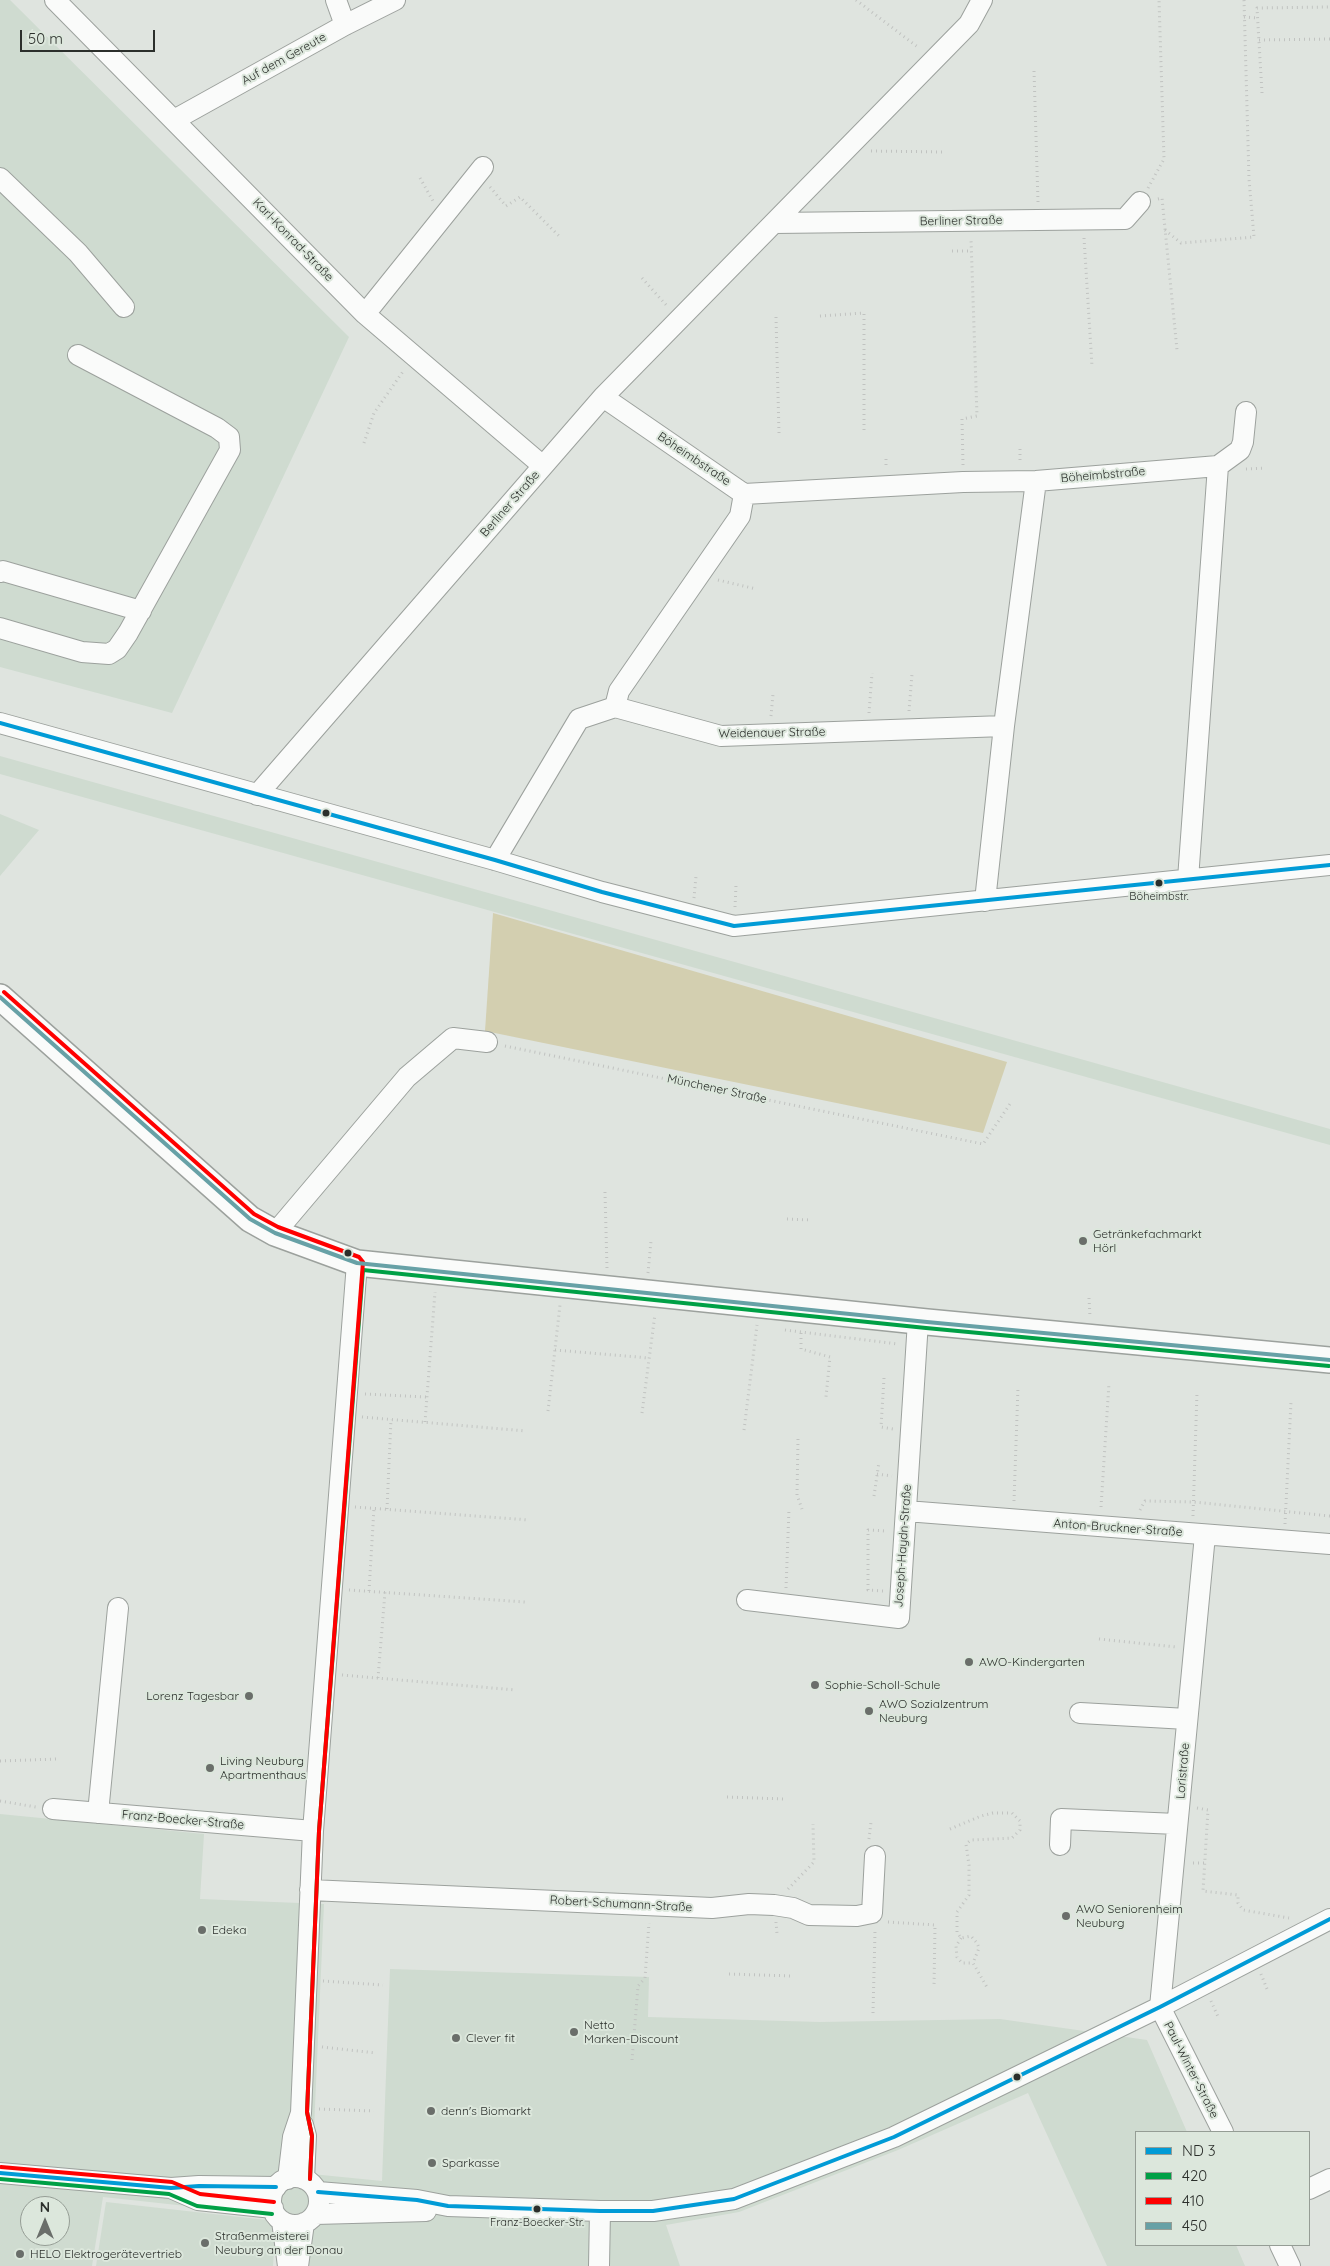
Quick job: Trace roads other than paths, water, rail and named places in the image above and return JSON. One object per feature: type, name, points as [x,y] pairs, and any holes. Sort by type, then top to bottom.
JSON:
[{"type":"main road","points":[[0,997],[250,1219],[275,1233],[357,1263],[918,1322],[1330,1360]]},
{"type":"street","name":"Karl-Konrad-Straße","points":[[55,0],[365,314],[543,466]]},
{"type":"street","points":[[336,0],[345,25]]},
{"type":"street","name":"Auf dem Gereute","points":[[174,120],[345,25],[395,0]]},
{"type":"street","name":"Berliner Straße","points":[[257,795],[603,398],[969,24],[982,0]]},
{"type":"street","points":[[365,314],[480,170]]},
{"type":"street","points":[[0,178],[78,253],[124,307]]},
{"type":"street","name":"Berliner Straße","points":[[774,223],[1125,219],[1140,202]]},
{"type":"street","points":[[0,628],[82,652],[109,654],[117,649],[141,611],[230,450],[229,437],[218,428],[78,355]]},
{"type":"street","name":"Böheimbstraße","points":[[603,398],[744,494],[963,482],[1036,481],[1218,466]]},
{"type":"street","points":[[1188,879],[1218,466],[1240,450],[1243,442],[1246,412]]},
{"type":"street","points":[[985,900],[1004,726],[1036,481]]},
{"type":"street","points":[[495,860],[579,719],[615,707],[619,691],[740,516],[744,494]]},
{"type":"street","points":[[0,572],[3,571],[141,611]]},
{"type":"street","name":"Weidenauer Straße","points":[[615,707],[721,736],[1004,726]]},
{"type":"street","points":[[0,723],[495,860],[602,892],[734,926],[1330,865]]},
{"type":"street","points":[[275,1233],[407,1077],[453,1038],[487,1042]]},
{"type":"street","points":[[298,2266],[310,2219],[319,2203],[296,2184],[293,2137],[301,2111],[313,1831],[357,1263]]},
{"type":"street","name":"Joseph-Haydn-Straße","points":[[747,1600],[899,1618],[918,1322]]},
{"type":"street","name":"Anton-Bruckner-Straße","points":[[906,1511],[1017,1508],[1199,1534],[1330,1544]]},
{"type":"street","name":"Loristraße","points":[[1160,2007],[1194,1649],[1199,1534]]},
{"type":"street","points":[[98,1813],[118,1608]]},
{"type":"street","points":[[1080,1713],[1188,1719]]},
{"type":"street","name":"Franz-Boecker-Straße","points":[[53,1809],[313,1831]]},
{"type":"street","points":[[1060,1845],[1061,1819],[1178,1815]]},
{"type":"street","name":"Robert-Schumann-Straße","points":[[310,1890],[712,1908],[749,1904],[774,1905],[793,1908],[809,1914],[866,1919],[872,1913],[875,1856]]},
{"type":"street","points":[[0,2173],[171,2188],[296,2184],[448,2206],[653,2211],[734,2199],[894,2137],[1160,2007],[1325,1922]]},
{"type":"street","name":"Paul-Winter-Straße","points":[[1160,2007],[1222,2131]]},
{"type":"street","points":[[1310,2189],[1330,2179]]},
{"type":"street","points":[[288,2266],[272,2199],[296,2184]]},
{"type":"street","points":[[171,2188],[198,2200],[277,2214],[293,2225],[310,2219],[420,2213],[448,2206]]},
{"type":"street","points":[[599,2266],[600,2211]]},
{"type":"street","points":[[1280,2246],[1290,2266]]},
{"type":"place","name":"Böheimbstr.","points":[[1159,883]]},
{"type":"place","name":"Getränkefachmarkt Hörl","points":[[1083,1241]]},
{"type":"place","name":"AWO-Kindergarten","points":[[969,1662]]},
{"type":"place","name":"Sophie-Scholl-Schule","points":[[815,1685]]},
{"type":"place","name":"Lorenz Tagesbar","points":[[249,1696]]},
{"type":"place","name":"AWO Sozialzentrum Neuburg","points":[[869,1711]]},
{"type":"place","name":"Living Neuburg Apartmenthaus","points":[[210,1768]]},
{"type":"place","name":"AWO Seniorenheim Neuburg","points":[[1066,1916]]},
{"type":"place","name":"Edeka","points":[[202,1930]]},
{"type":"place","name":"Netto Marken-Discount","points":[[574,2032]]},
{"type":"place","name":"Clever fit","points":[[456,2038]]},
{"type":"place","name":"denn's Biomarkt","points":[[431,2111]]},
{"type":"place","name":"Sparkasse","points":[[432,2163]]},
{"type":"place","name":"Franz-Boecker-Str.","points":[[537,2209]]},
{"type":"place","name":"Straßenmeisterei Neuburg an der Donau","points":[[205,2243]]},
{"type":"place","name":"HELO Elektrogerätevertrieb","points":[[20,2254]]}]
